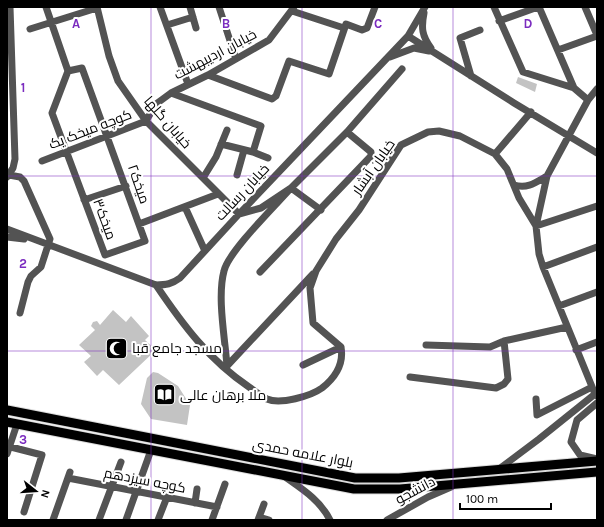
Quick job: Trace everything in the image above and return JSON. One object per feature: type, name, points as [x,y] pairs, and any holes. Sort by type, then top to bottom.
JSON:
[{"type":"main road","name":"بلوار علامه حمدی","points":[[7,410],[355,478],[386,479],[597,460]]},
{"type":"main road","name":"بلوار علامه حمدی","points":[[7,422],[283,476],[367,490],[455,485],[597,472]]},
{"type":"street","points":[[10,7],[15,159],[8,176],[20,178],[24,181],[50,239],[41,267],[31,276],[28,282],[20,313]]},
{"type":"street","points":[[46,7],[68,71]]},
{"type":"street","points":[[160,7],[188,84]]},
{"type":"street","points":[[190,7],[196,28]]},
{"type":"street","points":[[219,7],[236,58]]},
{"type":"street","points":[[293,9],[362,30],[367,28],[376,7]]},
{"type":"street","points":[[494,7],[523,72],[574,88],[588,100]]},
{"type":"street","points":[[499,21],[539,7],[574,88]]},
{"type":"street","points":[[558,50],[597,36],[585,7]]},
{"type":"street","points":[[30,29],[97,8]]},
{"type":"street","name":"خیابان گلها","points":[[97,8],[109,56],[118,81],[146,121],[239,214]]},
{"type":"street","points":[[423,8],[423,36],[437,54]]},
{"type":"street","name":"خیابان رسالت","points":[[156,285],[165,285],[180,278],[408,36],[423,8]]},
{"type":"street","name":"خیابان اردیبهشت","points":[[146,121],[156,104],[171,93],[208,75],[269,40],[293,9]]},
{"type":"street","points":[[167,25],[193,16]]},
{"type":"street","points":[[208,75],[272,99],[276,96],[289,61],[329,74],[345,26]]},
{"type":"street","points":[[471,76],[460,38],[480,30]]},
{"type":"street","points":[[408,36],[597,153]]},
{"type":"street","points":[[386,59],[414,48],[437,54]]},
{"type":"street","name":"میخک۲","points":[[68,71],[82,68],[145,241]]},
{"type":"street","points":[[226,367],[221,287],[224,269],[234,253],[291,188],[347,132],[402,70]]},
{"type":"street","name":"میخک۳","points":[[68,71],[52,113],[105,255],[145,241]]},
{"type":"street","name":"خیابان آبشار","points":[[595,392],[576,350],[543,267],[539,254],[536,226],[547,176],[588,100],[597,89]]},
{"type":"street","points":[[171,93],[261,126],[253,152]]},
{"type":"street","points":[[495,154],[531,112]]},
{"type":"street","name":"کوچه میخک یک","points":[[42,161],[146,121]]},
{"type":"street","points":[[202,178],[227,130]]},
{"type":"street","name":"خیابان آبشار","points":[[341,346],[313,323],[310,288],[316,271],[336,239],[359,210],[401,145],[428,132],[439,130],[460,136],[495,154],[507,169],[519,198],[536,226]]},
{"type":"street","points":[[260,272],[321,210],[371,156],[370,152],[347,132]]},
{"type":"street","points":[[221,144],[253,152],[268,158]]},
{"type":"street","points":[[237,175],[244,150]]},
{"type":"street","points":[[514,185],[525,187],[534,184],[547,176]]},
{"type":"street","points":[[84,200],[126,186]]},
{"type":"street","points":[[239,214],[261,208],[291,188]]},
{"type":"street","points":[[291,188],[321,210]]},
{"type":"street","points":[[139,224],[218,194]]},
{"type":"street","points":[[185,207],[205,250]]},
{"type":"street","points":[[536,226],[597,207]]},
{"type":"street","points":[[7,230],[156,285],[176,315],[205,352],[268,400],[292,400],[317,391],[333,379],[343,358],[341,346],[303,365]]},
{"type":"street","points":[[7,237],[34,241]]},
{"type":"street","points":[[543,267],[597,247]]},
{"type":"street","points":[[226,367],[316,271]]},
{"type":"street","points":[[558,306],[597,292]]},
{"type":"street","points":[[426,345],[490,347],[504,341],[567,328]]},
{"type":"street","points":[[410,377],[496,388],[504,384],[508,379],[504,341]]},
{"type":"street","points":[[576,350],[597,342]]},
{"type":"street","points":[[536,399],[537,415],[595,392]]},
{"type":"street","points":[[495,470],[505,466],[595,392]]},
{"type":"street","points":[[597,403],[577,420],[570,442],[580,455],[597,460]]},
{"type":"street","points":[[17,424],[8,449],[42,455],[24,512]]},
{"type":"street","points":[[126,520],[151,450]]},
{"type":"street","points":[[99,520],[121,462]]},
{"type":"street","name":"کوچه سیزدهم","points":[[53,520],[69,475],[111,486],[217,507]]},
{"type":"street","points":[[283,476],[311,495],[330,520]]},
{"type":"street","points":[[212,520],[225,484]]},
{"type":"street","name":"دانشجو","points":[[387,520],[428,497],[455,485]]},
{"type":"street","points":[[195,503],[197,489]]},
{"type":"street","points":[[158,520],[167,497]]},
{"type":"street","points":[[264,504],[259,519],[269,520]]},
{"type":"building","points":[[518,77],[537,84],[535,92],[516,83]]},
{"type":"building","name":"مسجد جامع قبا","points":[[113,310],[126,322],[131,316],[149,336],[145,340],[156,350],[119,385],[103,370],[97,376],[84,362],[91,356],[79,345],[95,330],[91,326],[93,322],[97,321],[100,325]]},
{"type":"building","name":"ملا برهان عالی","points":[[153,372],[158,373],[178,386],[190,405],[187,425],[151,419],[141,404],[147,378]]},
{"type":"place","name":"مسجد جامع قبا","points":[[117,348]]},
{"type":"place","name":"ملا برهان عالی","points":[[164,395]]}]
